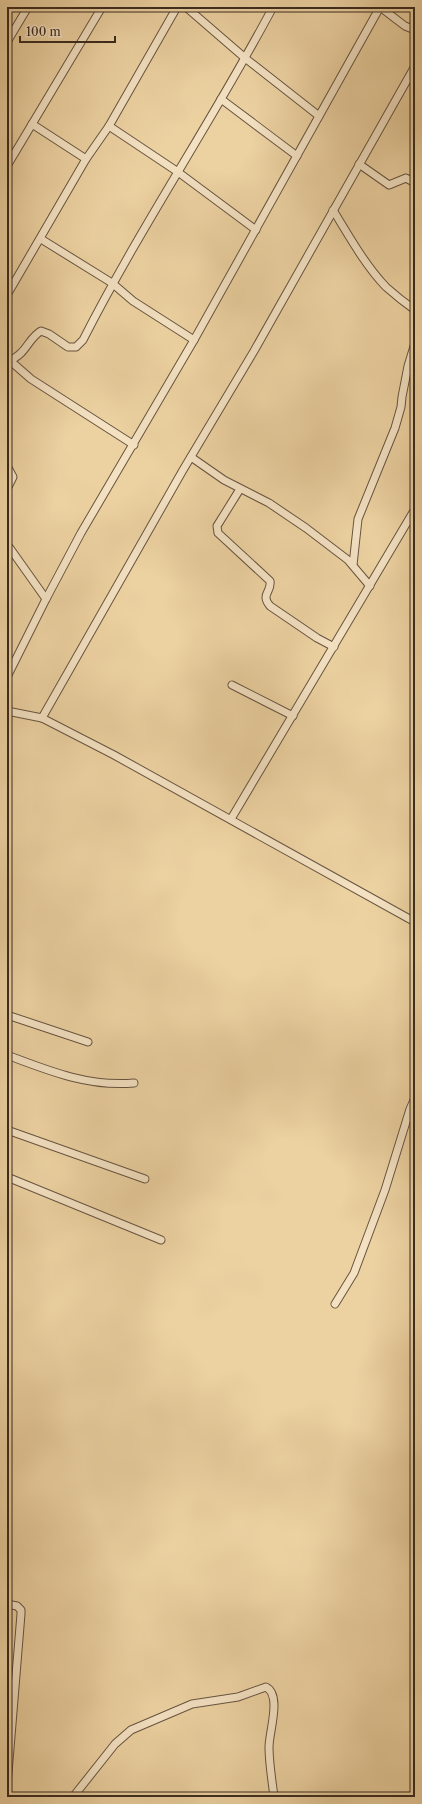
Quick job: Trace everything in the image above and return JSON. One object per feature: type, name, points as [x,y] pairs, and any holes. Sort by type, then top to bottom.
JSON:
[{"type":"street","points":[[7,42],[28,7]]},
{"type":"street","points":[[7,166],[102,7]]},
{"type":"street","points":[[7,295],[177,7]]},
{"type":"street","points":[[186,7],[246,58],[320,116]]},
{"type":"street","points":[[134,445],[31,379],[8,362],[23,352],[29,342],[41,331],[49,334],[68,347],[73,348],[79,344],[112,283],[246,58],[273,7]]},
{"type":"street","points":[[7,677],[81,533],[134,445],[194,340],[380,7],[405,26],[415,30]]},
{"type":"street","points":[[42,718],[191,457],[254,351],[415,66]]},
{"type":"street","points":[[221,99],[297,156]]},
{"type":"street","points":[[32,124],[86,159]]},
{"type":"street","points":[[108,126],[178,172],[256,230]]},
{"type":"street","points":[[360,164],[389,185],[406,178],[415,183]]},
{"type":"street","points":[[333,210],[377,277],[387,288],[415,310]]},
{"type":"street","points":[[41,239],[112,283],[132,301],[194,340]]},
{"type":"street","points":[[353,565],[358,519],[395,428],[401,408],[403,387],[415,343]]},
{"type":"street","points":[[191,457],[224,480],[282,511],[338,551],[353,565],[370,586]]},
{"type":"street","points":[[7,466],[14,477],[7,489]]},
{"type":"street","points":[[240,489],[217,526],[218,533],[270,581],[271,586],[265,599],[270,606],[317,638],[334,647]]},
{"type":"street","points":[[231,819],[415,509]]},
{"type":"street","points":[[7,544],[46,599]]},
{"type":"street","points":[[232,685],[293,716]]},
{"type":"street","points":[[7,711],[42,718],[114,755],[415,922]]},
{"type":"street","points":[[7,1015],[88,1042]]},
{"type":"street","points":[[7,1056],[60,1075],[111,1084],[134,1083]]},
{"type":"street","points":[[335,1304],[354,1273],[385,1190],[410,1109],[415,1098]]},
{"type":"street","points":[[7,1130],[146,1179]]},
{"type":"street","points":[[7,1177],[161,1240]]},
{"type":"street","points":[[7,1604],[17,1606],[21,1610],[21,1614],[7,1784]]},
{"type":"street","points":[[73,1797],[120,1737],[131,1730],[192,1704],[238,1697],[266,1687],[271,1691],[274,1704],[269,1748],[274,1797]]}]
